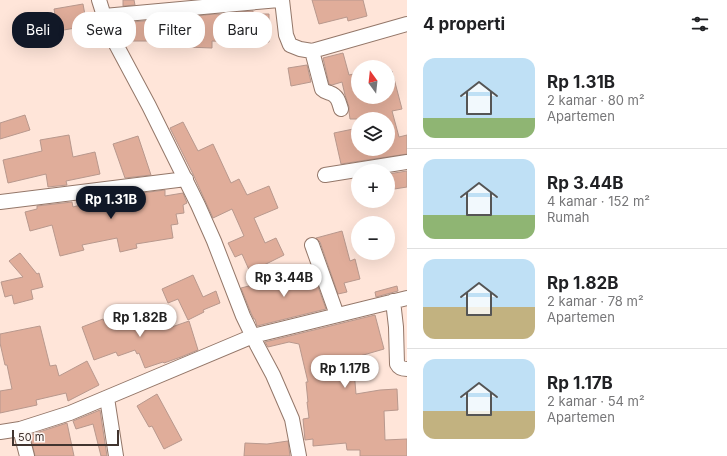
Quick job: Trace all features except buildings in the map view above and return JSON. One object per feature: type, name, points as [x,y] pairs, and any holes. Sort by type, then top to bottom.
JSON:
[{"type":"street","points":[[99,0],[103,12]]},
{"type":"street","points":[[136,13],[279,0]]},
{"type":"street","points":[[282,0],[286,34],[290,45],[300,49],[312,51],[407,24]]},
{"type":"street","points":[[118,48],[186,179],[214,241],[243,316],[273,375],[292,419],[299,456]]},
{"type":"street","points":[[312,51],[322,89],[337,98],[341,109]]},
{"type":"street","points":[[325,175],[407,162]]},
{"type":"street","points":[[1,198],[186,179]]},
{"type":"street","points":[[312,245],[336,315]]},
{"type":"street","points":[[0,432],[20,429],[70,413],[253,336],[407,298]]},
{"type":"street","points":[[393,301],[396,327],[397,364],[401,368],[407,369]]},
{"type":"street","points":[[107,398],[116,456]]},
{"type":"street","points":[[20,429],[27,456]]}]
